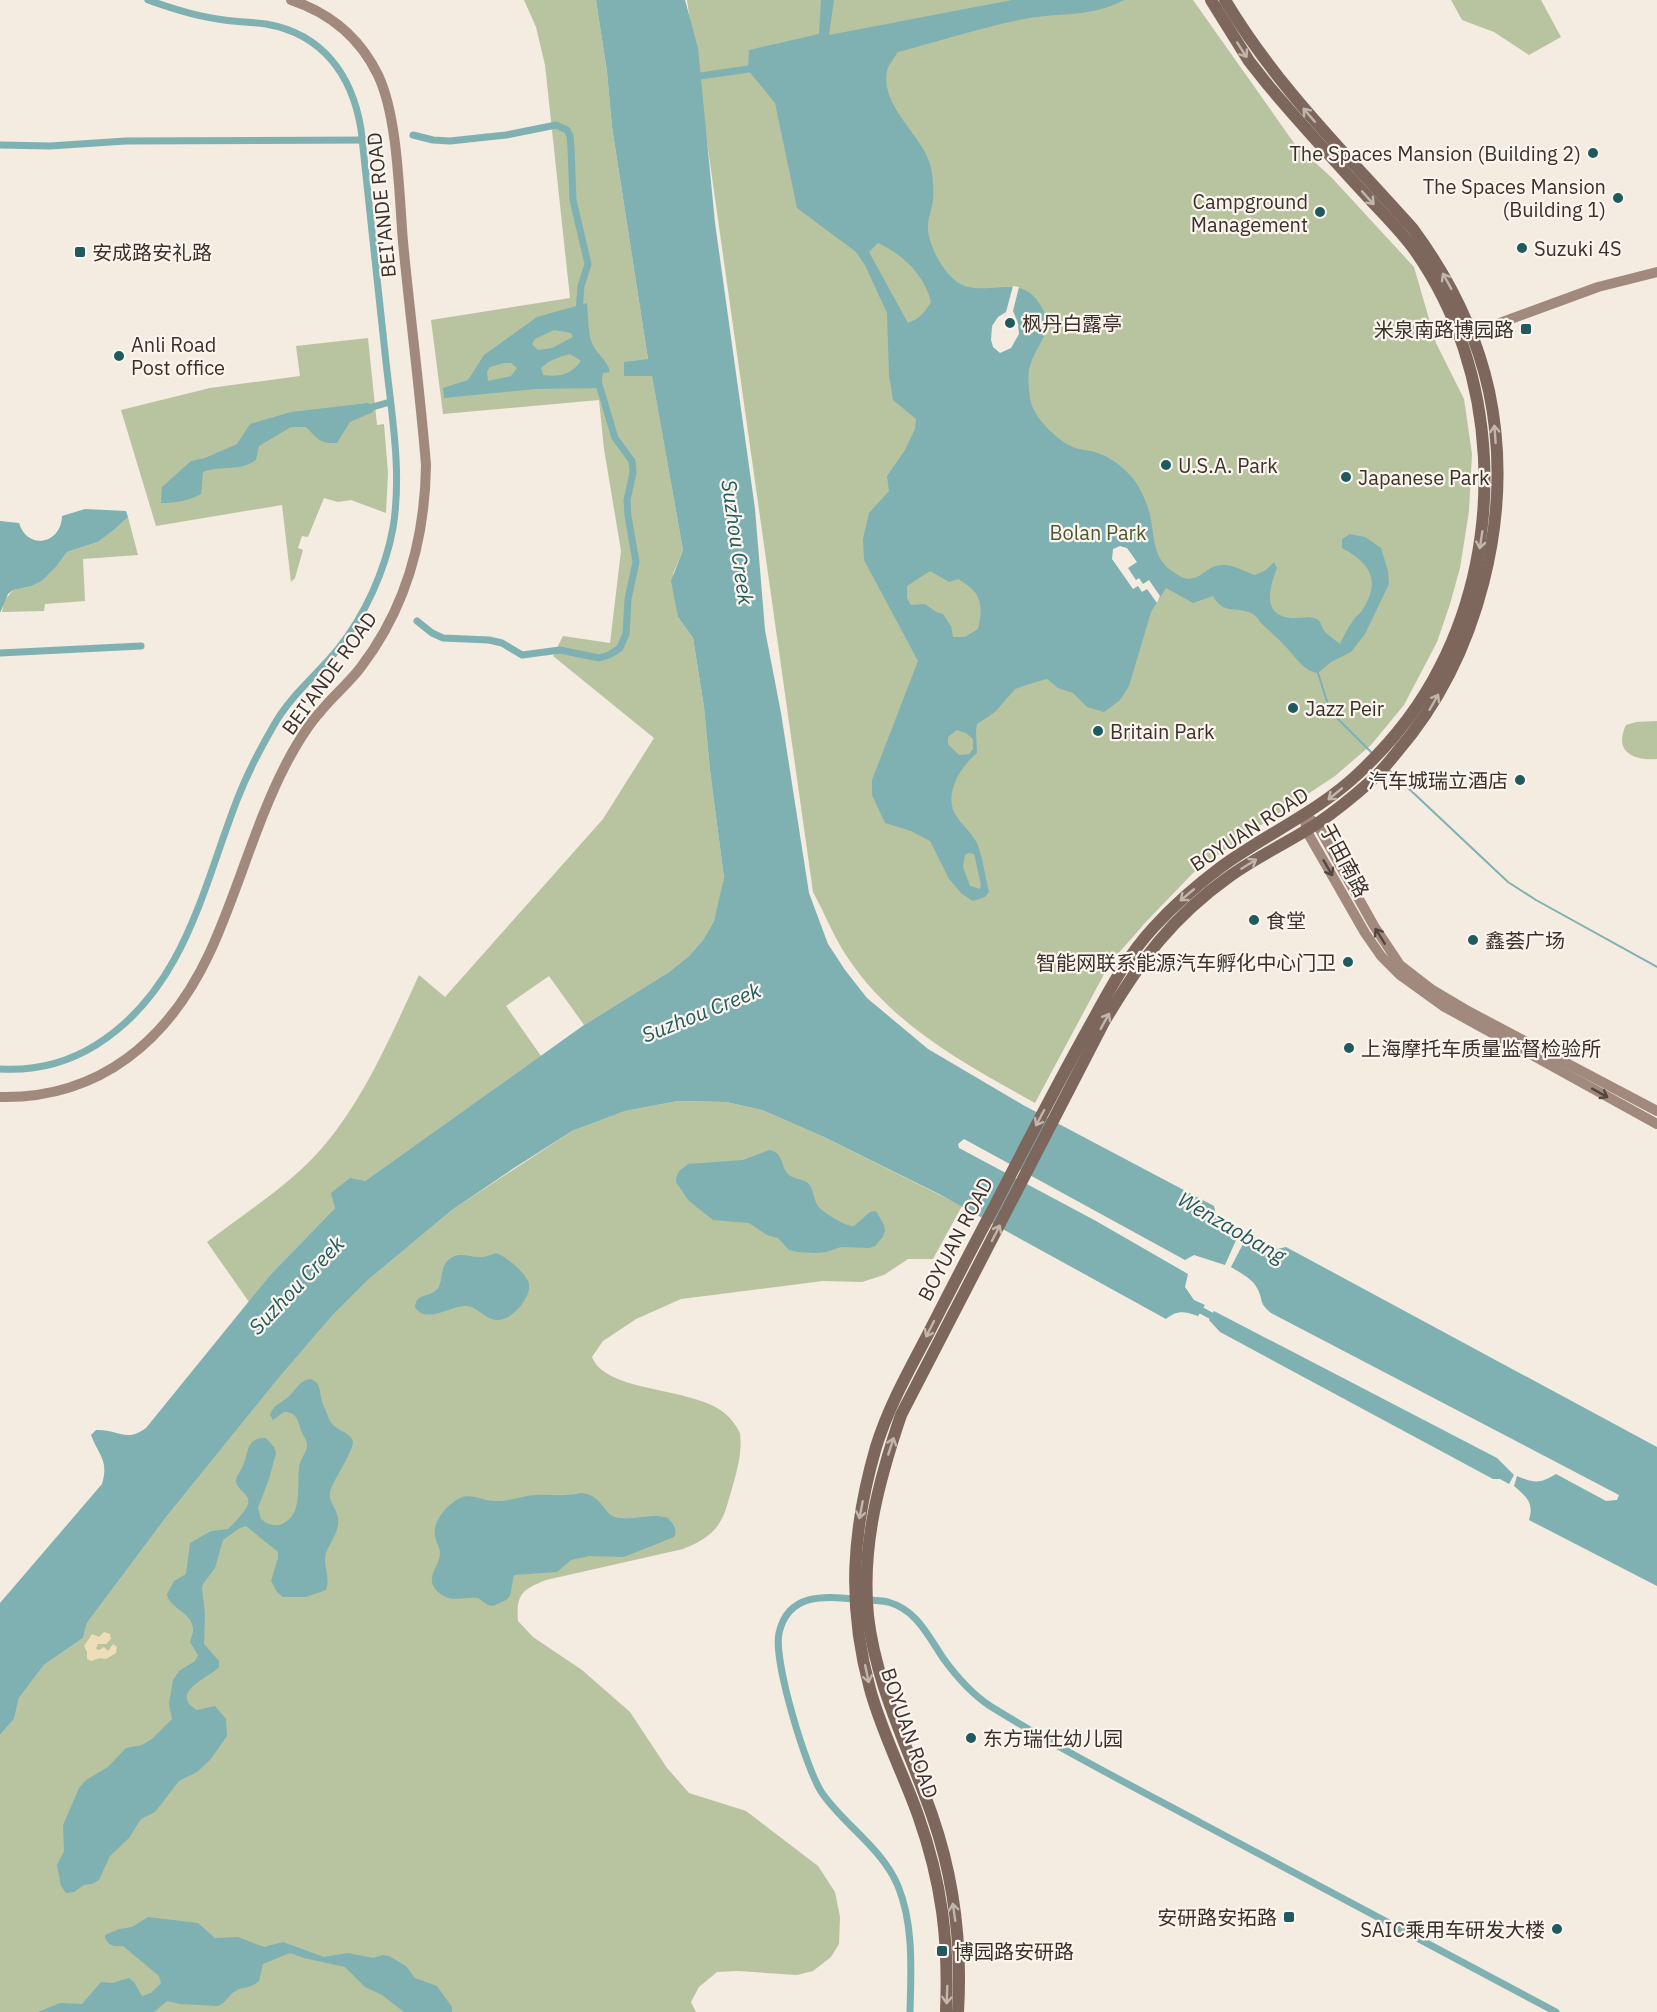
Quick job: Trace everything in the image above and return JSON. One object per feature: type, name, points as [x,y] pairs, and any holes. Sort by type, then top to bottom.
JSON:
[{"type":"main road","name":"BOYUAN ROAD","points":[[1211,0],[1249,61],[1268,86],[1416,252],[1466,336]]},
{"type":"main road","name":"BOYUAN ROAD","points":[[946,2012],[948,1950],[940,1891],[920,1820],[887,1738],[870,1687],[856,1541],[860,1510],[878,1440],[905,1378],[957,1277],[1073,1069],[1130,978],[1164,933],[1185,912],[1230,876],[1344,805],[1374,779],[1447,652],[1461,619],[1482,541],[1485,487],[1481,425],[1466,336],[1443,274],[1413,229],[1285,87],[1239,24],[1225,0]]},
{"type":"main road","name":"BOYUAN ROAD","points":[[861,1585],[879,1485],[901,1415],[969,1285],[1128,957],[1176,904],[1223,866],[1327,801],[1395,745]]},
{"type":"main road","name":"BOYUAN ROAD","points":[[862,1616],[893,1717],[933,1818],[949,1876],[959,1957],[958,2012]]},
{"type":"street","name":"BEI'ANDE ROAD","points":[[0,1097],[47,1094],[99,1077],[129,1059],[167,1022],[211,951],[266,808],[286,764],[310,724],[359,669],[387,629],[408,582],[416,557],[424,507],[426,465],[395,148],[385,93],[370,60],[351,36],[319,12],[291,0]]},
{"type":"street","points":[[1466,336],[1598,287],[1657,272]]},
{"type":"street","name":"于田南路","points":[[1305,815],[1365,933],[1381,956],[1400,975],[1443,1006],[1657,1112]]},
{"type":"street","name":"于田南路","points":[[1512,1039],[1657,1124]]},
{"type":"green space","points":[[524,0],[596,0],[607,72],[612,127],[648,359],[625,376],[652,375],[683,550],[673,574],[678,617],[693,638],[704,707],[724,878],[721,897],[714,921],[703,940],[689,956],[669,972],[584,1025],[549,976],[506,1006],[541,1056],[365,1181],[335,1208],[271,1274],[249,1302],[207,1242],[284,1184],[326,1143],[357,1099],[371,1074],[419,975],[445,997],[603,819],[654,738],[553,656],[563,636],[610,643],[621,551],[604,449],[599,400],[443,414],[431,320],[570,298],[545,65],[536,27]]},
{"type":"green space","name":"Bolan Park","points":[[687,0],[1193,0],[1294,143],[1332,178],[1414,267],[1436,343],[1464,399],[1472,454],[1469,511],[1460,568],[1437,642],[1404,705],[1371,745],[1335,776],[1193,873],[1145,923],[1110,963],[1035,1103],[958,1059],[910,1025],[888,1006],[850,961],[813,892]]},
{"type":"green space","points":[[1451,0],[1541,0],[1561,37],[1529,55],[1494,32],[1462,20]]},
{"type":"green space","points":[[368,338],[377,425],[384,424],[388,473],[386,513],[351,500],[338,502],[324,498],[308,537],[302,536],[298,548],[303,550],[295,578],[291,582],[282,505],[156,526],[121,410],[210,388],[300,376],[296,346]]},
{"type":"green space","points":[[128,517],[138,555],[83,559],[85,601],[45,604],[44,611],[2,612],[4,601],[13,590],[32,586],[42,581],[67,552],[98,542]]},
{"type":"green space","points":[[1657,721],[1657,759],[1641,758],[1628,753],[1622,742],[1626,725]]},
{"type":"green space","points":[[678,1101],[726,1102],[762,1110],[824,1137],[962,1206],[933,1259],[908,1259],[884,1275],[862,1282],[823,1281],[681,1299],[636,1319],[603,1341],[592,1357],[602,1370],[617,1379],[703,1401],[720,1410],[733,1422],[740,1434],[741,1442],[739,1460],[725,1511],[712,1532],[692,1545],[546,1580],[526,1590],[518,1605],[518,1621],[533,1637],[582,1670],[630,1712],[667,1768],[689,1793],[746,1811],[818,1866],[835,1892],[840,1917],[839,1944],[831,1957],[813,1971],[797,1975],[717,1972],[699,1987],[691,2002],[696,2012],[0,2012],[0,1735],[14,1719],[19,1698],[44,1665],[83,1638],[87,1623],[167,1516],[277,1380],[331,1317],[368,1280],[452,1210],[572,1131],[625,1111]]},
{"type":"sand","points":[[104,1632],[110,1634],[111,1639],[106,1644],[98,1644],[96,1649],[104,1647],[108,1651],[113,1644],[117,1647],[116,1653],[106,1659],[91,1661],[87,1659],[84,1646],[92,1634],[99,1637]]},
{"type":"water","name":"Suzhou Creek","points":[[596,0],[685,0],[698,48],[715,223],[755,509],[765,630],[781,713],[809,893],[828,944],[867,998],[928,1049],[1023,1105],[1214,1206],[1218,1225],[1237,1238],[1225,1265],[1194,1255],[1185,1260],[964,1139],[958,1144],[959,1148],[1096,1221],[1188,1274],[1185,1287],[1194,1300],[1205,1305],[1198,1316],[1181,1312],[1166,1319],[939,1194],[824,1137],[762,1110],[726,1102],[678,1101],[625,1111],[572,1131],[452,1210],[368,1280],[331,1317],[167,1516],[87,1623],[83,1638],[44,1665],[19,1698],[14,1719],[0,1735],[0,1603],[102,1484],[104,1463],[91,1435],[96,1430],[104,1430],[127,1435],[146,1428],[271,1274],[335,1208],[331,1193],[350,1178],[365,1181],[584,1025],[669,972],[689,956],[703,940],[714,921],[724,878],[704,707],[693,638],[678,617],[671,581],[683,550],[652,376],[624,376],[624,362],[648,359],[612,127],[607,72]]},
{"type":"water","points":[[821,0],[834,0],[829,35],[1012,0],[1124,0],[1099,10],[1008,22],[898,52],[887,71],[886,84],[895,108],[930,164],[933,177],[933,203],[928,231],[932,247],[946,271],[957,282],[967,287],[977,288],[1019,288],[1029,292],[1037,300],[1046,319],[1047,327],[1029,369],[1032,406],[1044,424],[1061,440],[1076,448],[1107,457],[1131,476],[1147,505],[1156,550],[1165,565],[1172,571],[1189,579],[1216,566],[1226,565],[1255,575],[1266,570],[1274,562],[1277,568],[1270,599],[1275,611],[1281,616],[1290,618],[1317,619],[1325,632],[1340,644],[1368,599],[1372,581],[1366,566],[1342,548],[1342,539],[1350,534],[1365,537],[1381,548],[1388,571],[1389,584],[1365,634],[1351,652],[1331,662],[1318,673],[1303,666],[1253,614],[1226,608],[1213,596],[1193,603],[1166,588],[1151,612],[1129,686],[1120,700],[1104,712],[1087,707],[1073,693],[1058,688],[1047,679],[1015,689],[995,712],[977,724],[977,753],[959,774],[952,791],[953,809],[977,843],[989,892],[985,897],[973,901],[962,894],[949,879],[930,841],[911,831],[885,823],[872,795],[872,780],[918,661],[864,560],[863,539],[869,513],[889,491],[887,476],[905,450],[915,429],[916,419],[893,400],[889,375],[887,313],[865,265],[856,252],[797,208],[775,103],[748,70],[749,50],[819,34]],"holes":[[[878,243],[896,253],[918,274],[931,302],[919,317],[908,323],[869,252]],[[930,571],[949,582],[958,579],[972,589],[979,600],[981,612],[978,629],[965,637],[953,637],[951,626],[943,614],[925,604],[911,605],[907,598],[907,586]],[[957,730],[966,733],[973,739],[973,749],[969,754],[959,755],[948,744],[948,737]],[[974,854],[980,889],[970,886],[963,867],[965,855]]]},
{"type":"water","points":[[587,303],[591,339],[610,372],[603,373],[601,388],[536,389],[444,398],[443,388],[468,380],[484,355],[537,317]],"holes":[[[554,330],[571,333],[573,337],[552,348],[538,350],[532,344],[535,339]],[[570,354],[581,361],[564,374],[543,375],[541,368],[554,359]],[[511,363],[517,368],[511,376],[488,381],[487,372],[490,367]]]},
{"type":"water","points":[[368,403],[373,412],[350,422],[337,443],[320,440],[306,427],[291,427],[259,446],[256,460],[250,464],[203,472],[201,494],[182,501],[161,503],[162,487],[191,461],[205,458],[237,444],[250,424],[291,412]]},
{"type":"water","points":[[85,509],[126,511],[128,517],[98,542],[67,552],[42,581],[32,586],[13,590],[8,594],[0,613],[0,521],[19,523],[23,532],[29,537],[43,540],[56,533],[62,516]]},
{"type":"water","points":[[769,1150],[777,1153],[788,1174],[809,1184],[818,1206],[834,1219],[854,1226],[870,1212],[876,1211],[884,1225],[885,1231],[882,1238],[875,1246],[869,1248],[841,1247],[815,1253],[789,1250],[778,1238],[767,1235],[749,1223],[713,1220],[689,1201],[676,1182],[679,1171],[688,1164],[743,1160]]},
{"type":"water","points":[[1244,1242],[1269,1251],[1286,1247],[1657,1447],[1657,1586],[1529,1520],[1530,1505],[1514,1486],[1517,1476],[1537,1481],[1546,1480],[1556,1474],[1606,1501],[1617,1500],[1619,1495],[1271,1313],[1263,1304],[1255,1284],[1231,1267]]},
{"type":"water","points":[[496,1253],[516,1266],[529,1284],[525,1300],[508,1317],[492,1319],[466,1306],[432,1314],[420,1312],[415,1307],[420,1298],[438,1288],[443,1268],[449,1259],[458,1255],[483,1257]]},
{"type":"water","points":[[1214,1311],[1497,1458],[1514,1475],[1509,1484],[1500,1479],[1493,1479],[1220,1332],[1209,1320]]},
{"type":"water","points":[[310,1379],[318,1386],[322,1403],[331,1423],[351,1437],[353,1441],[330,1492],[338,1523],[325,1558],[328,1580],[326,1590],[306,1597],[283,1597],[271,1581],[278,1552],[246,1526],[223,1540],[215,1568],[202,1588],[205,1614],[204,1644],[219,1661],[219,1667],[194,1685],[187,1697],[189,1703],[197,1710],[215,1706],[226,1719],[227,1736],[210,1760],[197,1772],[179,1781],[155,1812],[141,1819],[129,1838],[110,1856],[99,1880],[84,1885],[74,1892],[66,1893],[61,1886],[57,1865],[64,1851],[63,1825],[79,1788],[86,1780],[108,1767],[126,1748],[142,1745],[152,1739],[172,1719],[169,1704],[173,1680],[179,1671],[195,1661],[198,1655],[190,1642],[193,1631],[191,1622],[172,1603],[167,1594],[174,1581],[186,1574],[190,1543],[211,1531],[228,1529],[247,1507],[247,1497],[238,1487],[236,1480],[254,1440],[266,1438],[276,1453],[258,1508],[261,1519],[270,1524],[279,1525],[289,1520],[293,1514],[298,1500],[299,1466],[307,1442],[294,1415],[284,1412],[273,1420],[270,1415],[275,1407],[300,1384]]},
{"type":"water","points":[[581,1493],[598,1500],[615,1517],[661,1516],[668,1518],[675,1529],[674,1537],[624,1557],[589,1556],[571,1560],[557,1572],[514,1575],[510,1596],[493,1606],[478,1598],[448,1598],[434,1587],[432,1577],[440,1553],[435,1536],[436,1525],[449,1505],[458,1499],[467,1496],[499,1501],[535,1495]]},
{"type":"water","points":[[148,1917],[198,1923],[215,1938],[238,1937],[264,1947],[283,1942],[324,1957],[348,1953],[373,1958],[389,1956],[406,1966],[415,1978],[437,1986],[452,2007],[452,2012],[404,2012],[382,1995],[365,1987],[345,1967],[290,1953],[263,1964],[259,1981],[250,1987],[237,1990],[218,2006],[167,2001],[154,2012],[38,2012],[60,2003],[82,2004],[101,1982],[112,1983],[129,1978],[142,1996],[151,1993],[161,1983],[159,1976],[123,1946],[112,1945],[105,1938],[105,1935],[132,1927]]},
{"type":"pier","points":[[1013,286],[1019,287],[1013,311],[1018,323],[1019,334],[1011,348],[1000,353],[993,347],[992,326],[998,317],[1006,312]]},
{"type":"pier","points":[[1120,546],[1127,548],[1137,562],[1128,568],[1136,580],[1139,578],[1143,584],[1149,580],[1160,596],[1157,603],[1147,589],[1142,592],[1138,586],[1133,589],[1112,559],[1113,549]]},
{"type":"waterway","points":[[0,1069],[25,1069],[73,1057],[96,1045],[126,1022],[150,996],[170,967],[186,936],[237,800],[259,752],[280,714],[348,636],[373,592],[385,560],[396,507],[393,424],[361,129],[350,91],[331,60],[319,47],[304,37],[266,24],[205,17],[148,0]]},
{"type":"waterway","points":[[693,77],[756,68]]},
{"type":"waterway","points":[[413,135],[450,141],[506,135],[556,125],[567,130],[570,136],[573,200],[588,264],[581,286],[579,312]]},
{"type":"waterway","points":[[0,145],[50,146],[126,141],[370,140]]},
{"type":"waterway","points":[[417,621],[432,633],[443,638],[489,640],[502,643],[522,655],[560,650],[599,658],[620,648],[626,634],[628,599],[636,562],[627,500],[633,473],[632,461],[615,438],[598,381]]},
{"type":"waterway","points":[[369,408],[390,402]]},
{"type":"waterway","points":[[0,653],[141,646]]},
{"type":"waterway","points":[[1318,673],[1330,711],[1372,753]]},
{"type":"waterway","points":[[1389,770],[1508,882],[1657,967]]},
{"type":"waterway","points":[[1195,1307],[1219,1320]]},
{"type":"waterway","points":[[910,2012],[909,1932],[898,1886],[883,1860],[822,1793],[808,1762],[792,1714],[781,1666],[778,1647],[779,1633],[790,1610],[809,1600],[831,1597],[884,1601],[898,1606],[914,1617],[959,1678],[990,1706],[1094,1766],[1556,2012]]},
{"type":"place","name":"The Spaces Mansion (Building 2)","points":[[1593,153]]},
{"type":"place","name":"The Spaces Mansion (Building 1)","points":[[1618,198]]},
{"type":"place","name":"Campground Management","points":[[1320,212]]},
{"type":"place","name":"Suzuki 4S","points":[[1522,248]]},
{"type":"place","name":"安成路安礼路","points":[[80,252]]},
{"type":"place","name":"枫丹白露亭","points":[[1010,323]]},
{"type":"place","name":"米泉南路博园路","points":[[1526,329]]},
{"type":"place","name":"Anli Road Post office","points":[[119,356]]},
{"type":"place","name":"U.S.A. Park","points":[[1166,465]]},
{"type":"place","name":"Japanese Park","points":[[1346,477]]},
{"type":"place","name":"Jazz Peir","points":[[1293,708]]},
{"type":"place","name":"Britain Park","points":[[1098,731]]},
{"type":"place","name":"汽车城瑞立酒店","points":[[1520,780]]},
{"type":"place","name":"食堂","points":[[1254,920]]},
{"type":"place","name":"鑫荟广场","points":[[1473,940]]},
{"type":"place","name":"智能网联系能源汽车孵化中心门卫","points":[[1348,962]]},
{"type":"place","name":"上海摩托车质量监督检验所","points":[[1349,1048]]},
{"type":"place","name":"东方瑞仕幼儿园","points":[[971,1738]]},
{"type":"place","name":"安研路安拓路","points":[[1289,1917]]},
{"type":"place","name":"SAIC乘用车研发大楼","points":[[1557,1929]]},
{"type":"place","name":"博园路安研路","points":[[942,1951]]},
{"type":"water label","name":"Wenzaobang","points":[[1232,1227]]}]
